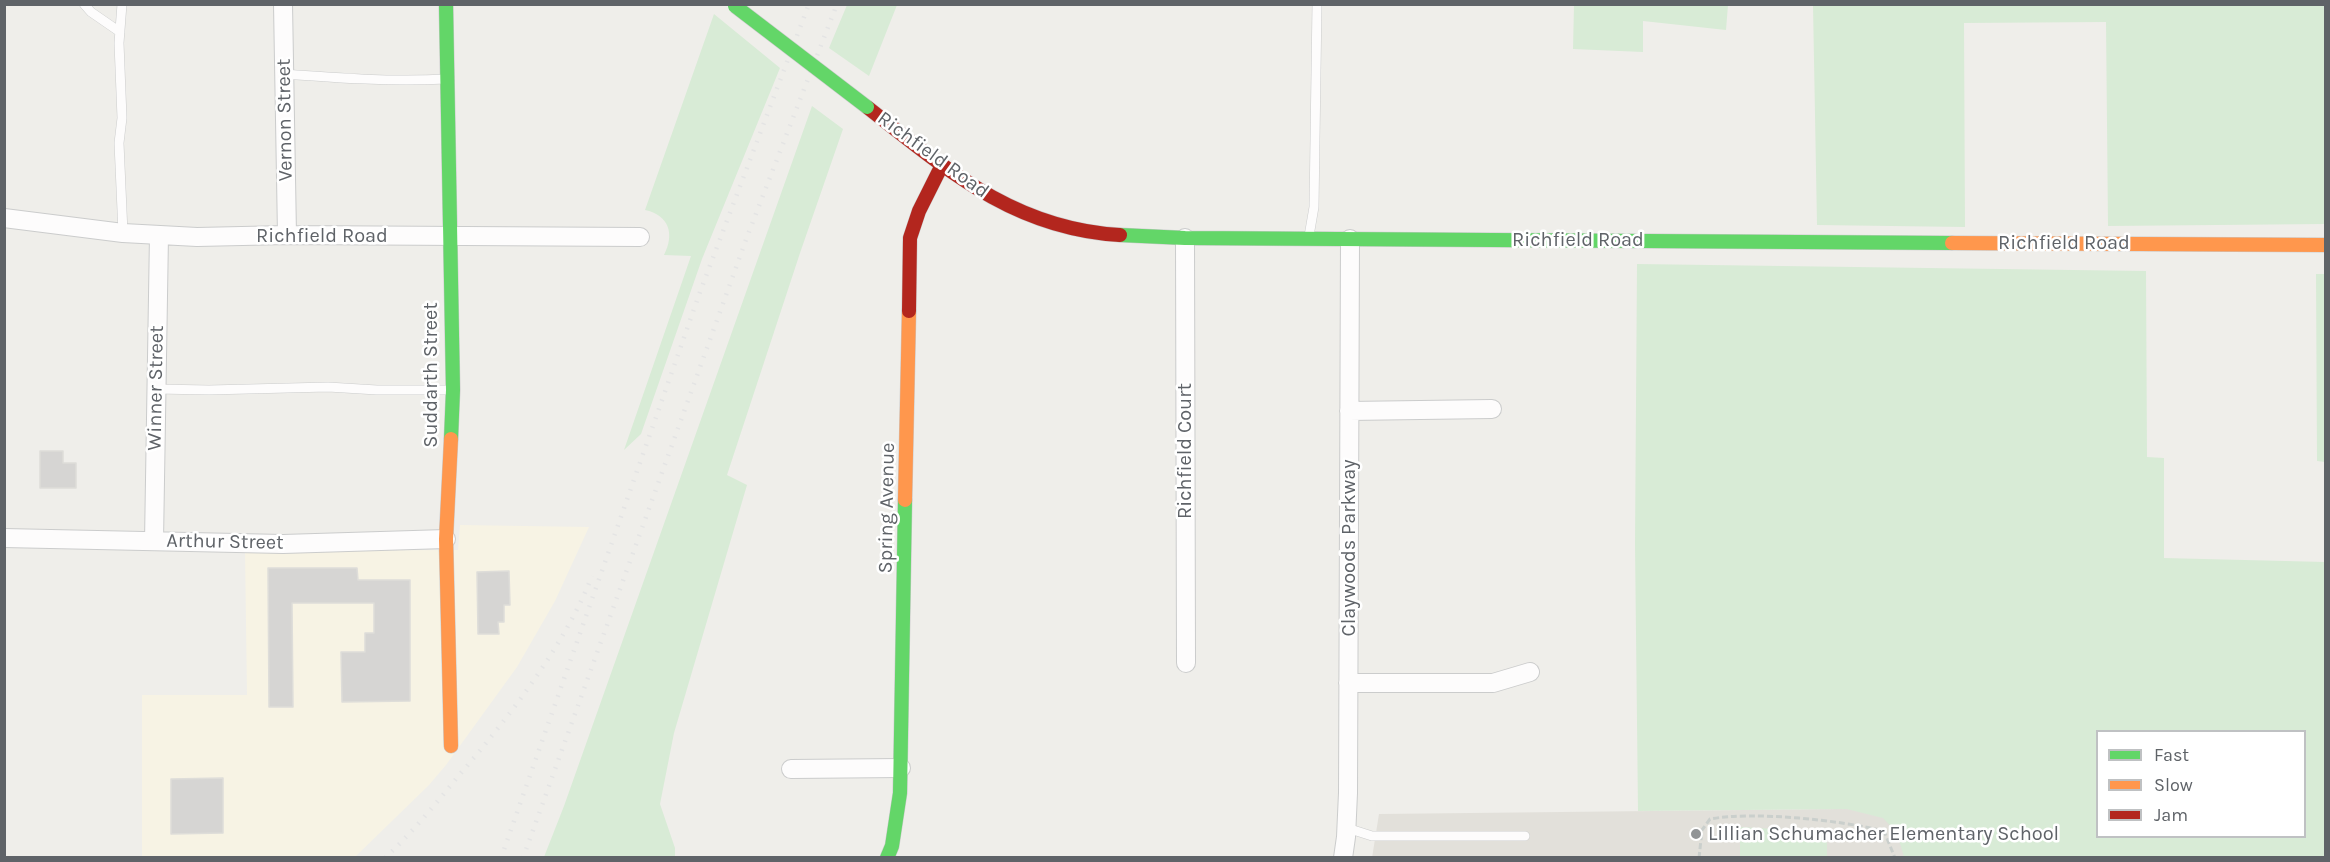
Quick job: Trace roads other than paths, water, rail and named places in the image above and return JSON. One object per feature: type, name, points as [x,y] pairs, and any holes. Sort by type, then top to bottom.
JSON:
[{"type":"street","name":"Vernon Street","points":[[283,4],[287,235]]},
{"type":"street","name":"Suddarth Street","points":[[446,4],[453,390],[446,539],[451,746]]},
{"type":"street","name":"Richfield Road","points":[[734,5],[977,190],[1047,222],[1083,232],[1185,238],[2325,245]]},
{"type":"street","name":"Spring Avenue","points":[[888,858],[900,793],[901,768],[910,238],[919,211],[942,165]]},
{"type":"street","name":"Richfield Road","points":[[4,218],[123,233],[197,237],[287,235],[640,237]]},
{"type":"street","name":"Winner Street","points":[[154,541],[159,235]]},
{"type":"street","name":"Richfield Court","points":[[1185,238],[1186,663]]},
{"type":"street","name":"Claywoods Parkway","points":[[1343,858],[1347,828],[1350,239]]},
{"type":"street","points":[[1349,411],[1492,409]]},
{"type":"street","name":"Arthur Street","points":[[4,538],[283,544],[446,539]]},
{"type":"street","points":[[1348,683],[1493,683],[1530,672]]},
{"type":"street","points":[[791,769],[901,768]]},
{"type":"lane","points":[[84,4],[91,12],[120,32]]},
{"type":"lane","points":[[122,4],[120,32],[122,118],[119,143],[123,233]]},
{"type":"lane","points":[[1308,238],[1314,207],[1317,4]]},
{"type":"lane","points":[[284,74],[356,80],[447,79]]},
{"type":"lane","points":[[156,389],[328,387],[377,390],[453,390]]},
{"type":"lane","points":[[1347,828],[1372,836],[1526,836]]},
{"type":"railway","points":[[501,858],[700,292],[809,4]]},
{"type":"railway","points":[[523,858],[747,237],[837,4]]},
{"type":"railway","points":[[385,858],[434,806],[516,704],[567,628],[592,576]]},
{"type":"place","name":"Lillian Schumacher Elementary School","points":[[1696,834]]}]
